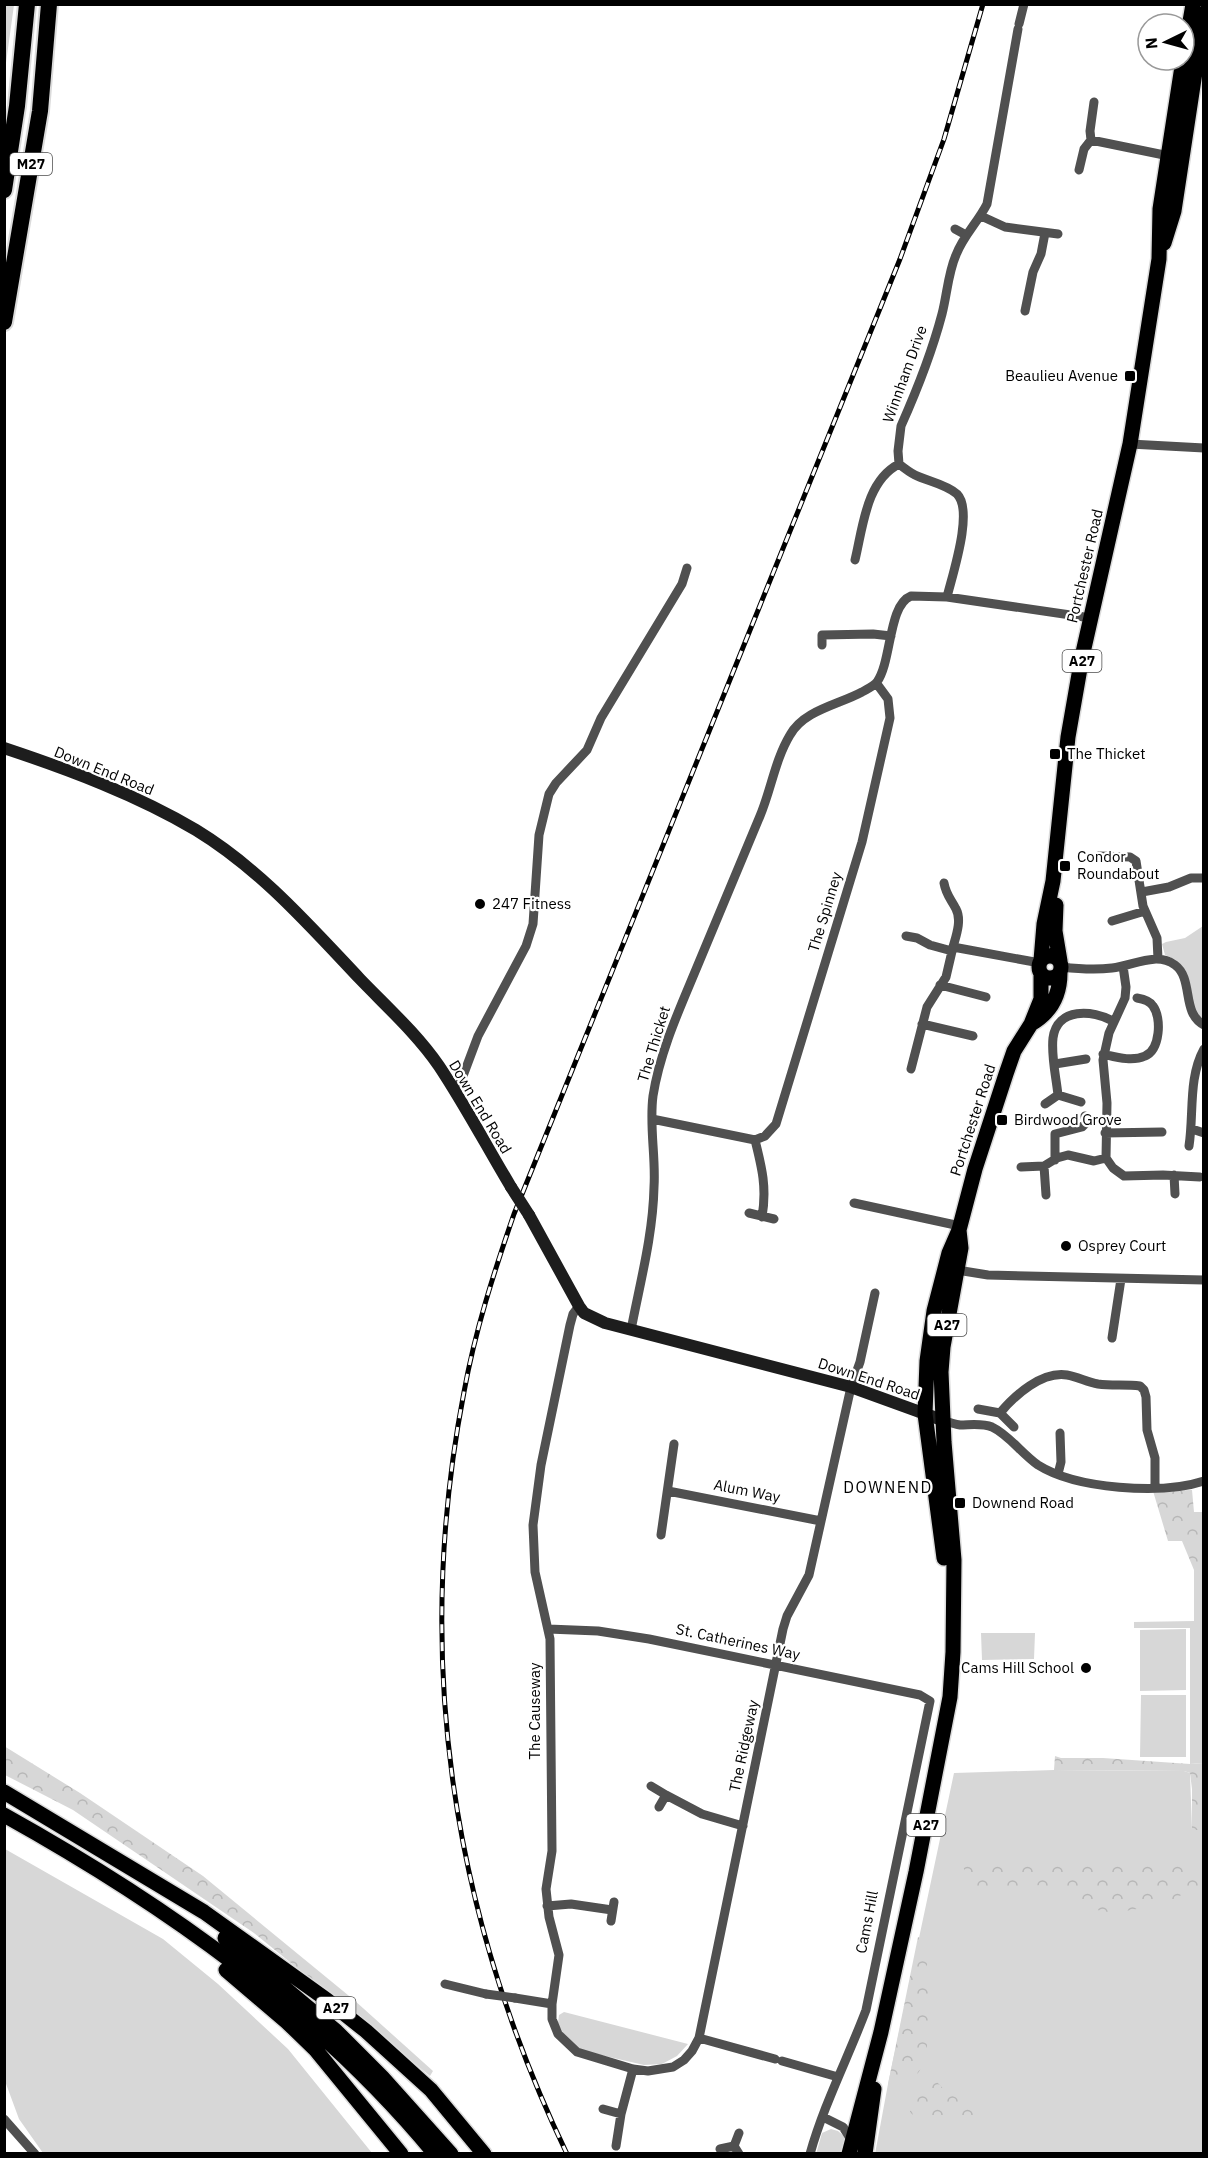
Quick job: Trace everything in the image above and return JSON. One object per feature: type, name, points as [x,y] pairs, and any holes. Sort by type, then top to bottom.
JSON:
[{"type":"highway","name":"M27","points":[[4,190],[17,106],[27,4]]},
{"type":"highway","name":"M27","points":[[4,322],[40,111],[49,4]]},
{"type":"main road","name":"Portchester Road","points":[[1159,259],[1174,211],[1203,12]]},
{"type":"main road","name":"Portchester Road","points":[[925,1414],[927,1361],[934,1311],[949,1253],[959,1228],[975,1169],[1006,1074],[1018,1044],[1031,1024],[1041,997],[1044,924],[1053,881],[1068,736],[1091,618],[1130,444],[1159,259],[1160,209],[1182,72]]},
{"type":"main road","name":"Portchester Road","points":[[1031,1024],[1043,1017],[1059,988],[1061,967],[1055,931],[1056,894],[1053,881]]},
{"type":"main road","points":[[1041,966],[1051,978],[1061,967]]},
{"type":"main road","name":"Portchester Road","points":[[942,1420],[942,1354],[961,1248],[959,1228]]},
{"type":"main road","name":"A27","points":[[925,1414],[953,1615]]},
{"type":"main road","name":"A27","points":[[851,2147],[880,2032],[943,1741],[950,1697],[954,1560],[942,1420]]},
{"type":"main road","name":"A27","points":[[4,1792],[204,1912],[271,1958],[366,2031],[431,2090],[484,2154]]},
{"type":"main road","name":"A27","points":[[4,1815],[87,1864],[153,1907],[256,1981],[326,2040],[412,2125],[435,2154]]},
{"type":"main road","name":"A27","points":[[164,1889],[281,1983],[336,2031],[382,2077],[452,2154]]},
{"type":"main road","name":"A27","points":[[153,1907],[287,2022],[315,2049],[401,2154]]},
{"type":"main road","name":"A27","points":[[865,2154],[880,2032]]},
{"type":"street","name":"Winnham Drive","points":[[900,464],[898,438],[901,426],[929,357],[942,314],[954,259],[987,204],[1024,4]]},
{"type":"street","points":[[1079,170],[1084,149],[1091,140],[1094,102]]},
{"type":"street","points":[[1091,140],[1168,156]]},
{"type":"street","points":[[981,216],[1005,227],[1058,234]]},
{"type":"street","points":[[956,229],[966,236]]},
{"type":"street","points":[[1025,311],[1033,272],[1041,254],[1045,233]]},
{"type":"street","points":[[1130,444],[1203,448]]},
{"type":"street","points":[[855,560],[870,497],[882,476],[889,469],[900,464],[913,474],[957,494],[961,501],[964,516],[963,529],[947,597]]},
{"type":"street","points":[[453,1088],[459,1084],[478,1035],[526,946],[533,924],[539,835],[549,794],[556,783],[587,750],[601,718],[682,584],[687,568]]},
{"type":"street","points":[[877,684],[886,662],[898,610],[906,598],[918,595],[947,597],[1091,618]]},
{"type":"street","points":[[810,635],[822,640],[873,634],[891,636]]},
{"type":"street","name":"The Thicket","points":[[632,1330],[652,1213],[655,1185],[653,1097],[664,1050],[762,812],[790,735],[801,720],[811,714],[852,698],[877,684]]},
{"type":"street","name":"The Spinney","points":[[755,1140],[765,1136],[776,1124],[862,842],[890,718],[888,699],[877,684]]},
{"type":"street","name":"Down End Road","points":[[4,748],[142,801],[195,830],[230,853],[268,883],[420,1043],[453,1088],[529,1215],[579,1306],[594,1318],[851,1387],[942,1420]]},
{"type":"street","points":[[1099,856],[1130,857],[1136,861],[1145,911],[1157,938],[1158,958]]},
{"type":"street","points":[[1142,892],[1169,887],[1191,878],[1203,878]]},
{"type":"street","points":[[911,1069],[931,999],[949,969],[958,927],[958,913],[948,897],[944,883]]},
{"type":"street","points":[[1112,921],[1123,913],[1145,911]]},
{"type":"street","points":[[906,936],[917,938],[930,945],[1041,966]]},
{"type":"street","points":[[1061,967],[1095,969],[1123,966],[1158,958],[1174,964],[1180,970],[1192,1013],[1203,1025]]},
{"type":"street","points":[[1123,966],[1125,998],[1113,1021],[1103,1054],[1102,1069],[1107,1103],[1106,1158],[1113,1168],[1124,1176],[1200,1177]]},
{"type":"street","points":[[940,985],[986,997]]},
{"type":"street","points":[[1103,1054],[1137,1059],[1162,1043],[1155,1008],[1150,1003],[1137,998]]},
{"type":"street","points":[[1058,1095],[1053,1045],[1054,1032],[1068,1016],[1080,1012],[1104,1016],[1113,1021]]},
{"type":"street","points":[[922,1024],[973,1036]]},
{"type":"street","points":[[1189,1146],[1192,1129],[1192,1095],[1203,1049]]},
{"type":"street","points":[[1055,1064],[1086,1059]]},
{"type":"street","points":[[1058,1095],[1081,1102]]},
{"type":"street","points":[[1045,1104],[1058,1095]]},
{"type":"street","points":[[1055,1160],[1054,1134],[1082,1127],[1086,1123],[1085,1116]]},
{"type":"street","points":[[652,1119],[755,1140],[762,1170],[765,1198],[762,1217]]},
{"type":"street","points":[[1192,1129],[1203,1133]]},
{"type":"street","points":[[1105,1133],[1162,1132]]},
{"type":"street","points":[[1022,1167],[1044,1166],[1068,1155],[1094,1161],[1106,1158]]},
{"type":"street","points":[[1044,1166],[1046,1195]]},
{"type":"street","points":[[1174,1175],[1175,1194]]},
{"type":"street","points":[[854,1203],[959,1228]]},
{"type":"street","points":[[749,1213],[774,1219]]},
{"type":"street","points":[[957,1270],[988,1275],[1203,1280]]},
{"type":"street","points":[[1112,1338],[1121,1279]]},
{"type":"street","name":"The Ridgeway","points":[[633,2069],[648,2071],[673,2067],[684,2060],[699,2038],[787,1616],[809,1575],[851,1387],[860,1362],[875,1293]]},
{"type":"street","name":"The Causeway","points":[[579,1306],[573,1314],[570,1325],[541,1465],[533,1525],[536,1572],[550,1639],[552,1851],[546,1889],[547,1906],[559,1955],[552,2019],[558,2034],[577,2052],[633,2069]]},
{"type":"street","points":[[1000,1413],[1027,1388],[1057,1375],[1066,1375],[1102,1385],[1140,1386],[1146,1397],[1148,1430],[1155,1458],[1155,1487]]},
{"type":"street","points":[[1021,1378],[1027,1388]]},
{"type":"street","points":[[978,1409],[1000,1413],[1014,1427]]},
{"type":"street","points":[[942,1420],[957,1425],[991,1427],[1038,1464],[1058,1474],[1093,1485],[1155,1487],[1181,1486],[1203,1481]]},
{"type":"street","points":[[1058,1474],[1061,1462],[1060,1433]]},
{"type":"street","points":[[661,1534],[674,1444]]},
{"type":"street","name":"Alum Way","points":[[668,1491],[821,1521]]},
{"type":"street","name":"St. Catherines Way","points":[[548,1629],[616,1633],[920,1695]]},
{"type":"street","name":"Cams Hill","points":[[810,2154],[838,2077],[853,2046],[866,2010],[930,1706],[928,1699],[920,1695]]},
{"type":"street","points":[[651,1786],[710,1817],[743,1826]]},
{"type":"street","points":[[659,1807],[666,1795]]},
{"type":"street","points":[[547,1906],[565,1903],[612,1911]]},
{"type":"street","points":[[445,1984],[486,1994],[552,2004]]},
{"type":"street","points":[[699,2038],[838,2077]]},
{"type":"street","points":[[616,2146],[621,2114],[633,2069]]},
{"type":"street","points":[[603,2109],[621,2114]]},
{"type":"street","points":[[823,2117],[843,2127],[851,2147]]},
{"type":"street","points":[[4,2119],[34,2154]]},
{"type":"street","points":[[720,2149],[736,2150],[739,2133]]},
{"type":"green space","points":[[4,5],[14,5],[5,70]]},
{"type":"green space","points":[[1203,926],[1203,1019],[1196,1011],[1182,967],[1165,955],[1162,944],[1185,938]]},
{"type":"green space","points":[[1192,1490],[1194,1512],[1203,1512],[1203,1570],[1194,1570],[1182,1541],[1168,1541],[1153,1491]]},
{"type":"green space","points":[[1194,1570],[1203,1570],[1203,1763],[1190,1764],[1190,1628],[1134,1628],[1134,1622],[1194,1621]]},
{"type":"green space","points":[[1186,1629],[1186,1690],[1140,1691],[1140,1630]]},
{"type":"green space","points":[[981,1633],[1035,1633],[1034,1659],[982,1660]]},
{"type":"green space","points":[[1141,1695],[1186,1695],[1186,1757],[1140,1757]]},
{"type":"green space","points":[[4,1746],[80,1793],[203,1876],[354,2000],[433,2071],[430,2076],[254,1933],[73,1810],[5,1775]]},
{"type":"green space","points":[[1055,1756],[1203,1763],[1203,1830],[1192,1830],[1190,1773],[1184,1771],[1054,1770]]},
{"type":"green space","points":[[1054,1770],[1184,1771],[1190,1773],[1192,1830],[1204,1830],[1203,2153],[875,2154],[954,1773]]},
{"type":"green space","points":[[5,1849],[163,1939],[218,1984],[288,2049],[372,2153],[43,2153],[19,2119],[5,2081]]},
{"type":"green space","points":[[961,1860],[1203,1860],[1203,1883],[1165,1904],[1114,1913],[1097,1910],[1069,1893],[1041,1885],[982,1892],[973,1888],[968,1881]]},
{"type":"green space","points":[[918,1937],[932,1946],[929,1961],[923,1972],[930,1999],[924,2059],[915,2076],[888,2084]]},
{"type":"green space","points":[[564,2012],[688,2044],[677,2056],[662,2064],[644,2065],[579,2050],[561,2031],[558,2023],[559,2015]]},
{"type":"green space","points":[[928,2077],[937,2082],[947,2093],[970,2104],[982,2120],[976,2124],[959,2118],[934,2125],[917,2119],[910,2112],[911,2101],[921,2080]]},
{"type":"green space","points":[[831,2129],[845,2137],[846,2144],[842,2153],[816,2154],[822,2133]]},
{"type":"railway","points":[[567,2154],[527,2063],[495,1970],[470,1876],[453,1781],[444,1685],[442,1588],[449,1491],[464,1392],[486,1302],[514,1214],[900,259],[944,139],[983,4]]},
{"type":"place","name":"Beaulieu Avenue","points":[[1130,376]]},
{"type":"place","name":"The Thicket","points":[[1055,754]]},
{"type":"place","name":"Condor Roundabout","points":[[1065,866]]},
{"type":"place","name":"247 Fitness","points":[[480,904]]},
{"type":"place","name":"Birdwood Grove","points":[[1002,1120]]},
{"type":"place","name":"Osprey Court","points":[[1066,1246]]},
{"type":"place","name":"Downend Road","points":[[960,1503]]},
{"type":"place","name":"Cams Hill School","points":[[1086,1668]]},
{"type":"district","name":"DOWNEND","points":[[888,1487]]}]
